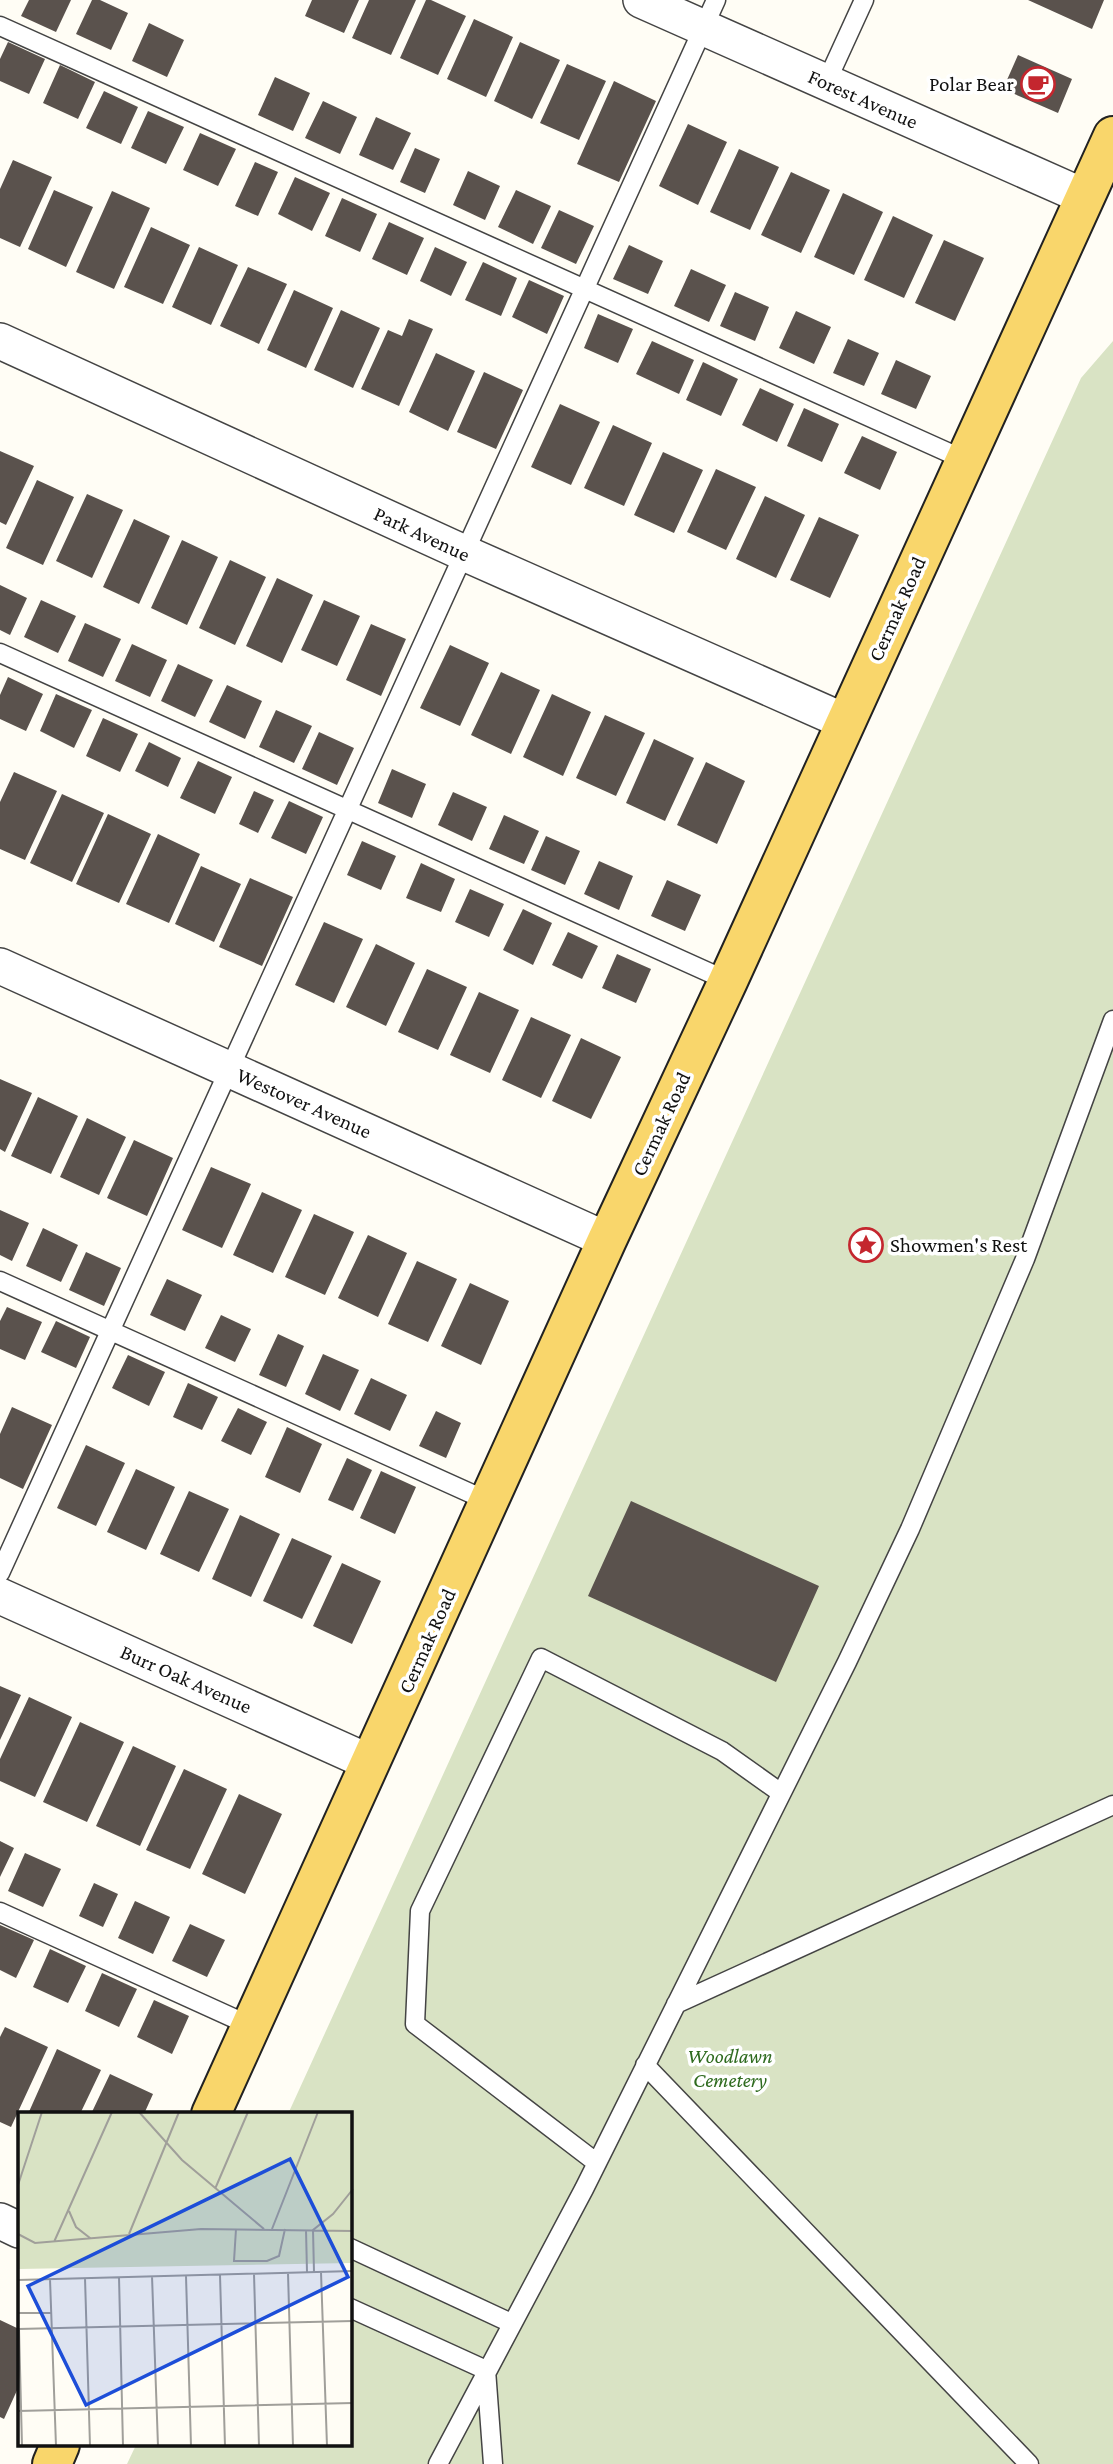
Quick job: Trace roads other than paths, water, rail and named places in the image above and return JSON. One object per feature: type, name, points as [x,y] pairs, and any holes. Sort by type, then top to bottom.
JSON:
[{"type":"main road","name":"Cermak Road","points":[[212,2112],[607,1240],[1113,136]]},
{"type":"main road","points":[[52,2464],[60,2446]]},
{"type":"street","name":"Forest Avenue","points":[[641,0],[710,14],[826,83],[1085,197]]},
{"type":"street","name":"Park Avenue","points":[[0,341],[464,553],[846,722]]},
{"type":"street","name":"Westover Avenue","points":[[0,966],[607,1240]]},
{"type":"street","name":"Burr Oak Avenue","points":[[0,1596],[371,1763]]},
{"type":"street","points":[[0,2221],[18,2230]]},
{"type":"lane","points":[[826,83],[864,0]]},
{"type":"lane","points":[[0,1573],[710,14]]},
{"type":"lane","points":[[0,26],[965,460]]},
{"type":"lane","points":[[0,653],[728,981]]},
{"type":"lane","points":[[438,2464],[597,2163],[910,1529],[1025,1259],[1113,1020]]},
{"type":"lane","points":[[0,1281],[490,1502]]},
{"type":"lane","points":[[597,2163],[415,2024],[420,1911],[541,1658],[722,1751],[781,1793]]},
{"type":"lane","points":[[676,2004],[1113,1805]]},
{"type":"lane","points":[[0,1912],[251,2025]]},
{"type":"lane","points":[[645,2065],[1029,2464]]},
{"type":"lane","points":[[352,2249],[511,2323]]},
{"type":"lane","points":[[352,2309],[486,2370]]},
{"type":"lane","points":[[486,2370],[493,2464]]},
{"type":"place","name":"Polar Bear","points":[[1038,84]]},
{"type":"place","name":"Showmen's Rest","points":[[866,1245]]},
{"type":"park label","name":"Woodlawn Cemetery","points":[[730,2068]]}]
